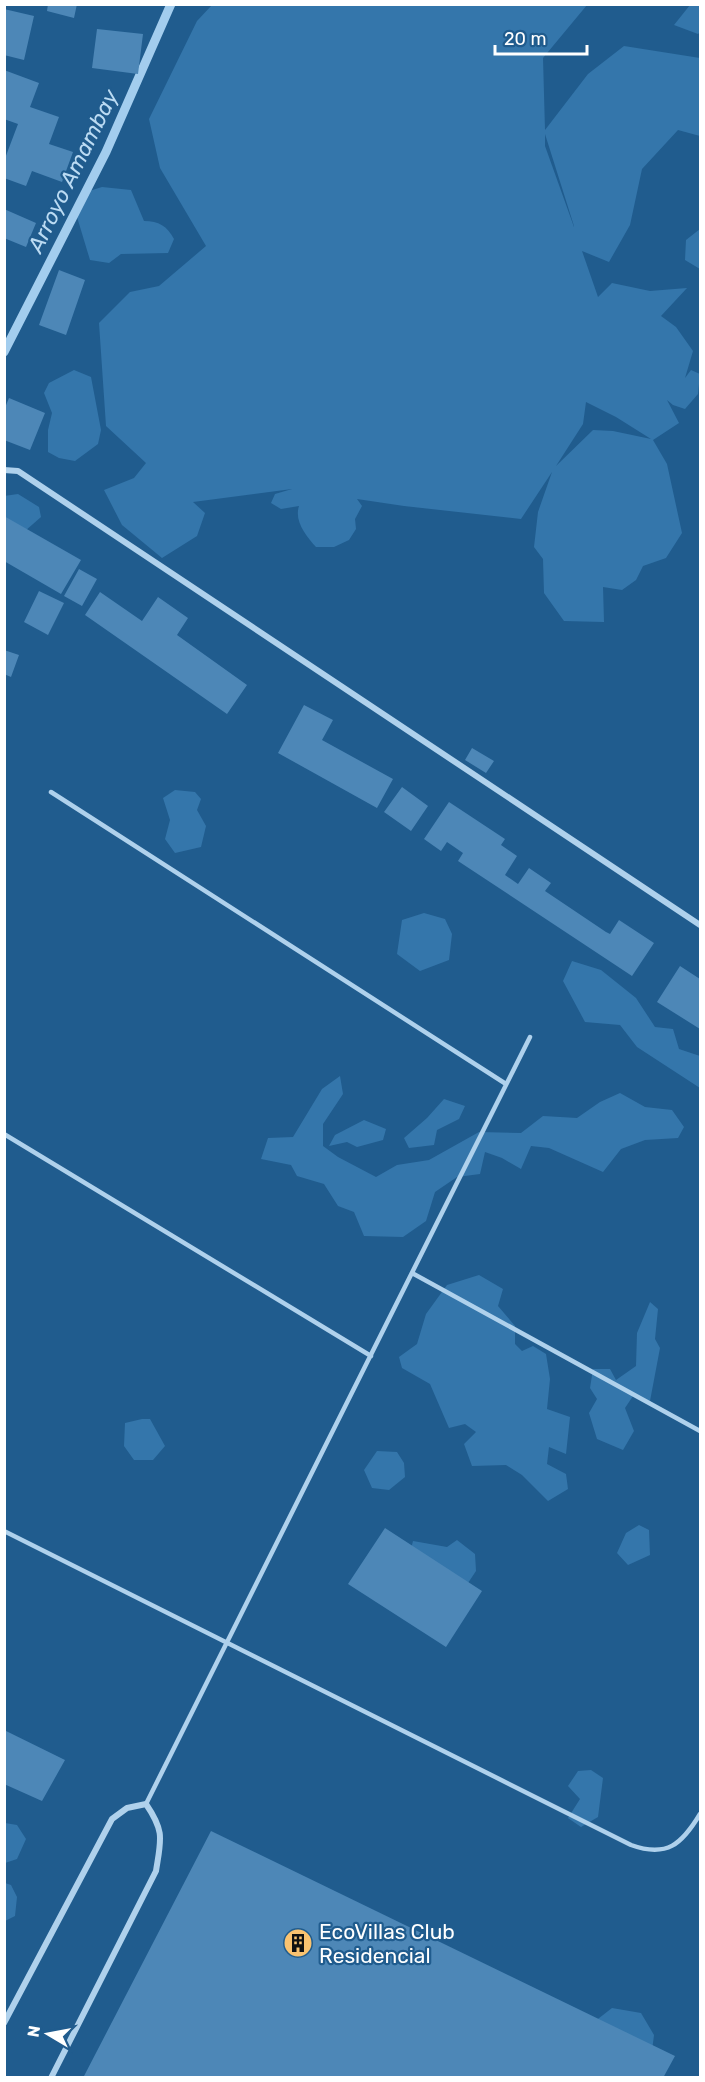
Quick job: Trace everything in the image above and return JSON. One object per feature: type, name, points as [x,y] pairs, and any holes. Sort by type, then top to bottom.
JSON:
[{"type":"street","points":[[4,470],[18,471],[700,925]]},
{"type":"street","points":[[4,2023],[112,1819],[127,1808],[146,1804],[159,1824],[160,1843],[156,1871],[51,2078]]},
{"type":"lane","points":[[51,792],[506,1084]]},
{"type":"lane","points":[[146,1804],[530,1037]]},
{"type":"lane","points":[[4,1134],[371,1356]]},
{"type":"lane","points":[[412,1274],[700,1431]]},
{"type":"lane","points":[[4,1532],[648,1851],[665,1849],[678,1843],[688,1834],[700,1814]]},
{"type":"shaded area","points":[[212,5],[587,5],[543,58],[545,130],[588,74],[624,46],[700,58],[700,136],[678,130],[642,169],[630,225],[609,262],[582,251],[598,297],[612,283],[650,291],[687,288],[661,316],[676,327],[693,351],[685,378],[691,370],[700,374],[698,394],[685,409],[667,400],[679,423],[653,440],[667,464],[682,533],[666,558],[643,566],[636,580],[622,590],[603,587],[604,622],[564,621],[544,593],[543,559],[534,547],[538,512],[552,472],[521,519],[357,499],[362,506],[355,519],[356,529],[349,540],[334,547],[316,547],[312,543],[300,523],[299,506],[281,509],[271,503],[275,494],[292,489],[193,502],[205,513],[197,536],[162,558],[122,525],[104,490],[134,478],[146,463],[106,426],[99,323],[130,292],[159,286],[206,246],[160,168],[149,119],[197,21]],"holes":[[[545,134],[574,226],[574,227],[545,146]],[[586,402],[616,417],[651,439],[613,431],[593,430],[556,466],[583,424]]]},
{"type":"shaded area","points":[[690,5],[700,5],[700,32],[698,34],[674,25]]},
{"type":"shaded area","points":[[102,187],[131,190],[144,221],[162,225],[174,239],[168,253],[121,254],[109,263],[90,260],[74,207],[86,192]]},
{"type":"shaded area","points":[[700,229],[700,269],[685,260],[686,240]]},
{"type":"shaded area","points":[[74,370],[91,377],[101,430],[98,444],[75,461],[59,458],[48,452],[48,430],[52,413],[44,393],[49,383]]},
{"type":"shaded area","points":[[18,494],[39,507],[41,517],[25,531],[5,517],[4,496]]},
{"type":"shaded area","points":[[175,790],[195,792],[201,799],[197,810],[206,826],[201,847],[175,853],[165,839],[170,820],[163,798]]},
{"type":"shaded area","points":[[424,913],[445,919],[452,934],[449,960],[420,971],[397,954],[402,920]]},
{"type":"shaded area","points":[[572,961],[601,970],[636,998],[655,1027],[673,1029],[679,1049],[700,1056],[700,1088],[637,1047],[620,1025],[585,1022],[563,981]]},
{"type":"shaded area","points":[[340,1076],[343,1094],[323,1124],[323,1146],[338,1157],[376,1177],[397,1165],[429,1160],[479,1132],[521,1133],[543,1116],[577,1118],[600,1102],[620,1093],[645,1107],[672,1110],[684,1127],[678,1138],[645,1140],[621,1149],[603,1172],[549,1148],[531,1146],[521,1169],[502,1158],[485,1152],[480,1174],[457,1177],[435,1192],[426,1221],[403,1237],[364,1236],[354,1212],[338,1206],[324,1184],[297,1176],[291,1165],[261,1159],[268,1138],[293,1137],[322,1089]]},
{"type":"shaded area","points":[[444,1099],[465,1106],[459,1119],[437,1130],[434,1145],[409,1148],[404,1138]]},
{"type":"shaded area","points":[[364,1120],[386,1129],[383,1140],[357,1147],[347,1142],[329,1146],[335,1135]]},
{"type":"shaded area","points":[[479,1275],[503,1289],[498,1306],[515,1326],[515,1344],[522,1351],[533,1346],[546,1354],[550,1379],[547,1409],[570,1417],[566,1454],[549,1447],[547,1464],[566,1474],[568,1489],[548,1501],[522,1475],[506,1465],[472,1466],[464,1444],[476,1432],[465,1424],[449,1428],[430,1384],[402,1368],[399,1357],[417,1344],[426,1314],[447,1285]]},
{"type":"shaded area","points":[[650,1302],[658,1309],[655,1339],[660,1348],[650,1401],[633,1396],[625,1408],[634,1431],[623,1450],[597,1439],[589,1413],[597,1399],[590,1388],[593,1369],[610,1369],[616,1380],[636,1366],[637,1333]]},
{"type":"shaded area","points":[[150,1419],[165,1446],[153,1460],[134,1460],[124,1446],[125,1423]]},
{"type":"shaded area","points":[[377,1451],[397,1452],[404,1463],[405,1477],[389,1490],[372,1488],[364,1470]]},
{"type":"shaded area","points":[[639,1525],[649,1530],[650,1555],[628,1565],[617,1553],[626,1533]]},
{"type":"shaded area","points":[[457,1540],[475,1554],[476,1571],[466,1586],[411,1549],[413,1541],[447,1547]]},
{"type":"shaded area","points":[[591,1770],[603,1778],[598,1817],[581,1827],[568,1818],[580,1799],[568,1786],[578,1771]]},
{"type":"shaded area","points":[[5,1823],[17,1825],[26,1839],[17,1859],[5,1863]]},
{"type":"shaded area","points":[[5,1883],[11,1885],[17,1897],[15,1916],[5,1921]]},
{"type":"shaded area","points":[[612,2008],[641,2013],[654,2035],[652,2051],[585,2029]]},
{"type":"building","points":[[48,4],[77,4],[74,18],[47,11]]},
{"type":"building","points":[[4,9],[34,16],[24,60],[4,55]]},
{"type":"building","points":[[97,29],[143,34],[138,74],[92,68]]},
{"type":"building","points":[[4,70],[39,83],[30,107],[59,117],[49,144],[73,152],[62,182],[32,171],[26,186],[4,178],[4,161],[18,124],[4,119]]},
{"type":"building","points":[[4,209],[36,223],[26,247],[4,238]]},
{"type":"building","points":[[59,270],[85,280],[66,335],[39,325]]},
{"type":"building","points":[[9,398],[45,413],[30,450],[4,440],[4,410]]},
{"type":"building","points":[[4,516],[81,560],[61,594],[4,561]]},
{"type":"building","points":[[79,569],[97,579],[82,606],[64,596]]},
{"type":"building","points":[[39,591],[64,603],[48,635],[24,622]]},
{"type":"building","points":[[100,592],[142,621],[158,597],[188,618],[177,635],[247,685],[227,714],[85,615]]},
{"type":"building","points":[[4,650],[19,655],[11,677],[4,674]]},
{"type":"building","points":[[304,705],[333,720],[322,740],[393,779],[377,808],[278,753]]},
{"type":"building","points":[[472,748],[494,761],[486,773],[465,760]]},
{"type":"building","points":[[402,787],[428,806],[411,831],[384,812]]},
{"type":"building","points":[[449,802],[505,839],[501,845],[517,856],[505,875],[518,884],[529,868],[551,883],[545,891],[606,932],[610,934],[619,920],[654,943],[632,976],[458,861],[463,853],[447,842],[441,851],[424,839]]},
{"type":"building","points":[[680,966],[700,979],[700,1029],[657,1002]]},
{"type":"building","points":[[385,1528],[482,1591],[446,1647],[348,1584]]},
{"type":"building","points":[[4,1730],[65,1760],[42,1801],[4,1784]]},
{"type":"building","name":"EcoVillas Club Residencial","points":[[211,1831],[675,2056],[663,2078],[83,2078]]},
{"type":"waterway","name":"Arroyo Amambay","points":[[4,352],[106,152],[171,4]]},
{"type":"place","name":"EcoVillas Club Residencial","points":[[298,1943]]}]
